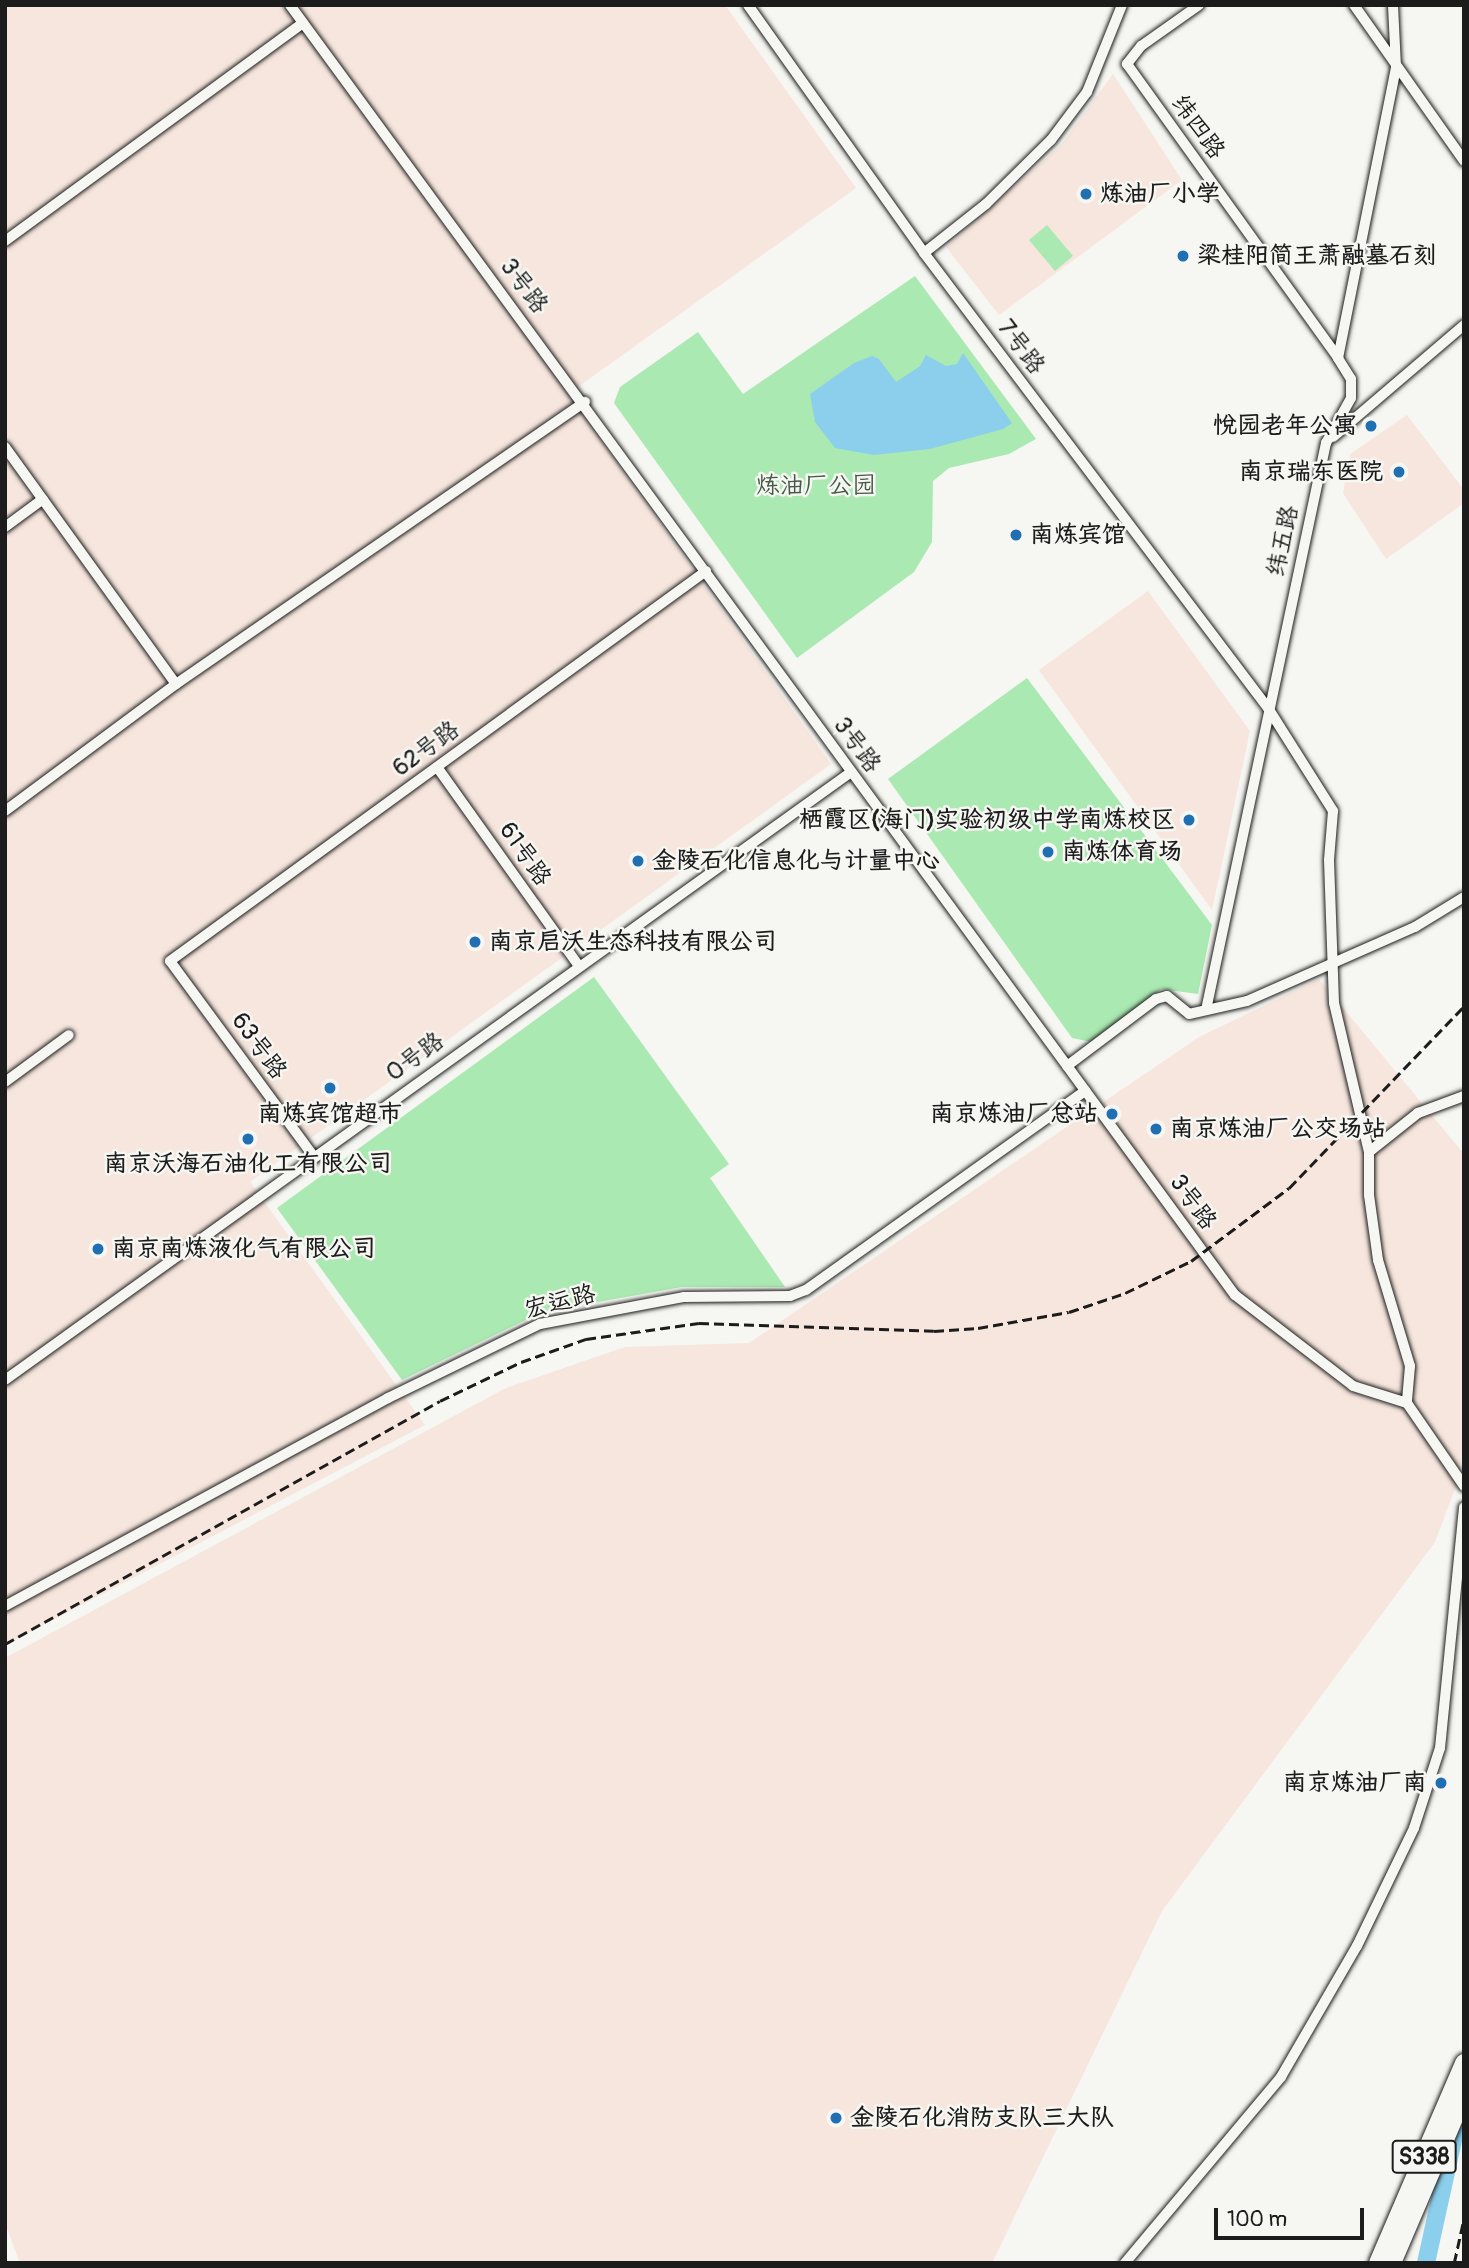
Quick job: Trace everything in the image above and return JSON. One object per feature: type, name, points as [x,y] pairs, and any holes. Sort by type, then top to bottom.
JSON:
[{"type":"main road","name":"S338","points":[[1387,2257],[1464,2063]]},
{"type":"main road","name":"S338","points":[[1387,2257],[1464,2095]]},
{"type":"street","name":"3号路","points":[[290,5],[585,402],[851,772],[1235,1295],[1353,1386],[1407,1403]]},
{"type":"street","name":"7号路","points":[[748,5],[924,253],[1268,708],[1333,811],[1331,962],[1342,1048],[1370,1152],[1369,1195],[1378,1259],[1410,1366],[1407,1403]]},
{"type":"street","points":[[924,253],[986,204],[1051,139],[1087,92],[1122,5]]},
{"type":"street","name":"纬四路","points":[[1199,5],[1141,46],[1127,64],[1338,358]]},
{"type":"street","points":[[1354,5],[1464,162]]},
{"type":"street","points":[[1338,358],[1396,67],[1393,5]]},
{"type":"street","points":[[5,240],[303,23]]},
{"type":"street","points":[[1326,443],[1464,324]]},
{"type":"street","name":"纬五路","points":[[1206,1010],[1326,443],[1351,398],[1351,379],[1338,358]]},
{"type":"street","points":[[5,811],[176,684],[585,402]]},
{"type":"street","points":[[5,447],[176,684]]},
{"type":"street","points":[[5,527],[43,499]]},
{"type":"street","name":"62号路","points":[[170,961],[706,571]]},
{"type":"street","name":"61号路","points":[[437,767],[578,965]]},
{"type":"street","name":"0号路","points":[[5,1380],[578,965],[851,772]]},
{"type":"street","points":[[1067,1066],[1156,999],[1167,996],[1177,1000],[1189,1014],[1247,1001],[1415,927],[1464,897]]},
{"type":"street","name":"63号路","points":[[170,961],[314,1157]]},
{"type":"street","points":[[5,1082],[69,1035]]},
{"type":"street","name":"宏运路","points":[[5,1606],[388,1398],[540,1324],[684,1297],[790,1296],[806,1290],[1085,1091]]},
{"type":"street","points":[[1370,1152],[1418,1113],[1464,1096]]},
{"type":"street","points":[[1407,1403],[1464,1486]]},
{"type":"street","points":[[1125,2263],[1281,2077],[1357,1946],[1414,1828],[1440,1748],[1464,1507]]},
{"type":"shaded area","points":[[5,5],[725,5],[856,188],[568,394],[831,764],[250,1182],[425,1425],[5,1645]]},
{"type":"shaded area","name":"炼油厂小学","points":[[1113,74],[1182,180],[999,315],[946,247],[1060,146]]},
{"type":"shaded area","name":"南京瑞东医院","points":[[1407,415],[1464,490],[1464,503],[1386,559],[1343,493],[1350,454]]},
{"type":"shaded area","name":"栖霞区(海门)实验初级中学南炼校区","points":[[1148,591],[1250,731],[1212,910],[1039,670]]},
{"type":"shaded area","points":[[1319,979],[1464,1154],[1464,1465],[1435,1542],[1162,1911],[992,2263],[20,2263],[5,2223],[5,1658],[506,1388],[625,1347],[749,1343],[1199,1037]]},
{"type":"green space","points":[[1047,225],[1073,256],[1055,271],[1029,240]]},
{"type":"green space","name":"炼油厂公园","points":[[915,276],[1036,439],[1009,454],[949,468],[933,481],[932,542],[914,572],[797,658],[614,403],[620,387],[698,332],[743,394]]},
{"type":"green space","name":"南炼体育场","points":[[1027,678],[1212,925],[1198,994],[1161,989],[1092,1042],[1072,1038],[888,779]]},
{"type":"green space","points":[[594,977],[729,1164],[710,1178],[785,1287],[682,1287],[542,1312],[402,1380],[277,1208]]},
{"type":"water","points":[[963,353],[1012,423],[1003,429],[930,449],[874,455],[835,448],[815,422],[810,394],[854,363],[872,356],[879,359],[896,382],[920,366],[926,355],[946,366],[957,364]]},
{"type":"waterway","points":[[1426,2263],[1459,2113]]},
{"type":"railway","points":[[5,1644],[440,1401],[521,1362],[586,1339],[699,1323],[934,1331],[978,1328],[1069,1312],[1125,1293],[1191,1261],[1289,1188],[1464,1006]]},
{"type":"railway","points":[[1454,2263],[1464,2218]]},
{"type":"place","name":"炼油厂小学","points":[[1086,194]]},
{"type":"place","name":"梁桂阳简王萧融墓石刻","points":[[1183,256]]},
{"type":"place","name":"悦园老年公寓","points":[[1371,426]]},
{"type":"place","name":"南京瑞东医院","points":[[1399,472]]},
{"type":"place","name":"南炼宾馆","points":[[1016,535]]},
{"type":"place","name":"栖霞区(海门)实验初级中学南炼校区","points":[[1189,820]]},
{"type":"place","name":"南炼体育场","points":[[1048,852]]},
{"type":"place","name":"金陵石化信息化与计量中心","points":[[638,861]]},
{"type":"place","name":"南京启沃生态科技有限公司","points":[[475,942]]},
{"type":"place","name":"南炼宾馆超市","points":[[330,1088]]},
{"type":"place","name":"南京炼油厂总站","points":[[1112,1114]]},
{"type":"place","name":"南京炼油厂公交场站","points":[[1156,1129]]},
{"type":"place","name":"南京沃海石油化工有限公司","points":[[248,1139]]},
{"type":"place","name":"南京南炼液化气有限公司","points":[[98,1249]]},
{"type":"place","name":"南京炼油厂南","points":[[1441,1783]]},
{"type":"place","name":"金陵石化消防支队三大队","points":[[836,2118]]}]
